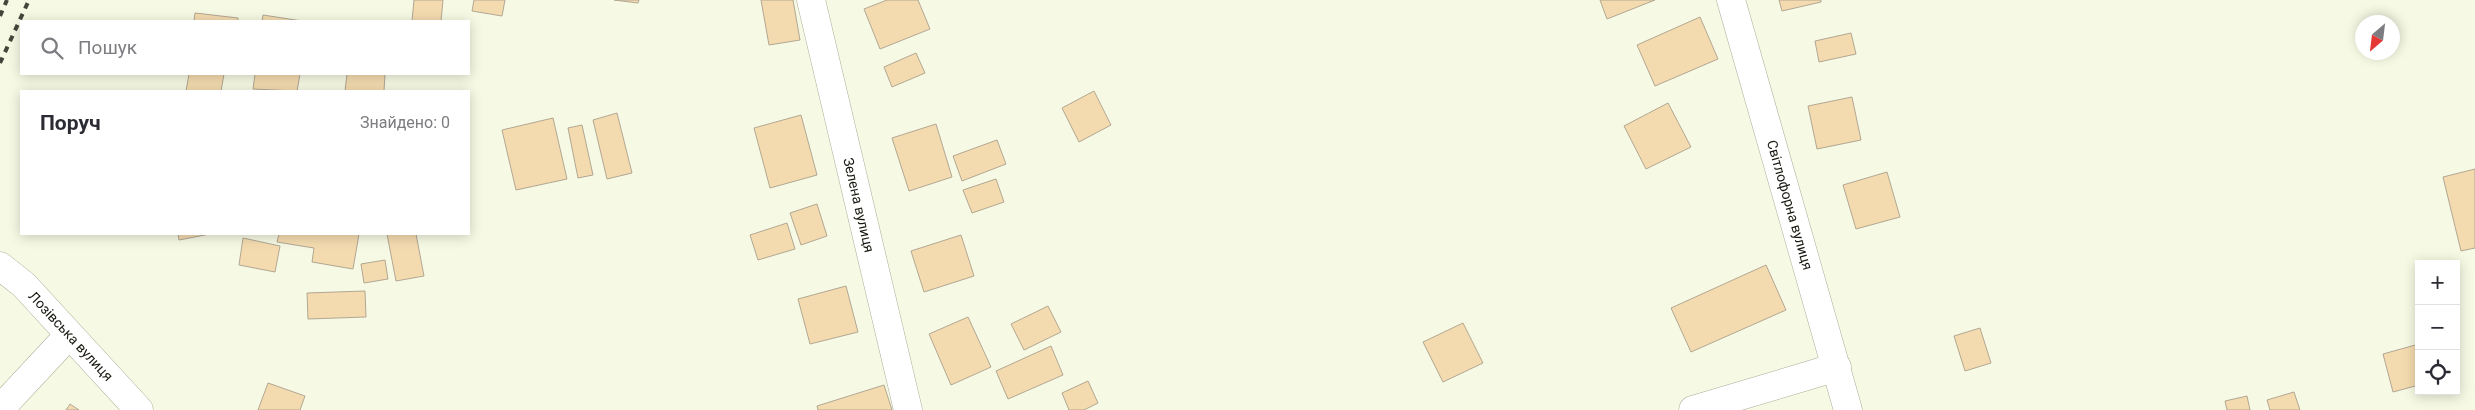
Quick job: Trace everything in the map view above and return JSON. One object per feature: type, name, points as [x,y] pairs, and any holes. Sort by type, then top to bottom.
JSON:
[{"type":"street","name":"Зелена вулиця","points":[[811,0],[908,410]]},
{"type":"street","name":"Світлофорна вулиця","points":[[1731,0],[1848,410]]},
{"type":"street","name":"Лозівська вулиця","points":[[0,266],[24,285],[139,410]]},
{"type":"street","points":[[0,409],[69,335]]},
{"type":"street","points":[[1694,410],[1837,367]]},
{"type":"building","points":[[414,0],[443,0],[441,20],[412,20]]},
{"type":"building","points":[[474,0],[505,0],[502,16],[472,11]]},
{"type":"building","points":[[614,0],[639,0],[638,3]]},
{"type":"building","points":[[761,0],[793,0],[800,40],[769,45]]},
{"type":"building","points":[[887,0],[918,0],[930,29],[880,49],[864,9]]},
{"type":"building","points":[[1600,0],[1655,0],[1607,19]]},
{"type":"building","points":[[1779,0],[1821,0],[1821,2],[1782,11]]},
{"type":"building","points":[[195,13],[238,18],[238,20],[194,20]]},
{"type":"building","points":[[263,15],[296,20],[262,20]]},
{"type":"building","points":[[1700,17],[1718,59],[1655,86],[1637,45]]},
{"type":"building","points":[[1851,33],[1856,54],[1819,62],[1815,41]]},
{"type":"building","points":[[916,53],[925,73],[892,87],[884,67]]},
{"type":"building","points":[[189,75],[224,75],[221,90],[186,90]]},
{"type":"building","points":[[255,75],[300,75],[297,90],[253,89]]},
{"type":"building","points":[[347,75],[385,75],[384,90],[345,90]]},
{"type":"building","points":[[1094,91],[1111,125],[1079,142],[1062,108]]},
{"type":"building","points":[[1852,97],[1861,140],[1817,149],[1808,106]]},
{"type":"building","points":[[1668,103],[1691,147],[1646,169],[1624,126]]},
{"type":"building","points":[[617,113],[632,173],[607,179],[593,120]]},
{"type":"building","points":[[801,115],[817,175],[770,188],[754,128]]},
{"type":"building","points":[[553,118],[567,179],[516,190],[502,130]]},
{"type":"building","points":[[936,124],[952,177],[909,191],[892,138]]},
{"type":"building","points":[[582,125],[593,175],[578,178],[568,128]]},
{"type":"building","points":[[997,140],[1006,164],[962,181],[953,156]]},
{"type":"building","points":[[2475,169],[2475,248],[2461,251],[2443,177]]},
{"type":"building","points":[[1887,172],[1900,217],[1856,229],[1843,185]]},
{"type":"building","points":[[996,179],[1004,202],[972,213],[963,190]]},
{"type":"building","points":[[817,204],[827,236],[801,245],[790,213]]},
{"type":"building","points":[[787,223],[795,249],[758,260],[750,235]]},
{"type":"building","points":[[178,235],[205,235],[179,240]]},
{"type":"building","points":[[279,235],[359,235],[353,269],[312,262],[314,248],[277,242]]},
{"type":"building","points":[[387,235],[416,235],[424,276],[396,281]]},
{"type":"building","points":[[961,235],[974,276],[924,292],[911,251]]},
{"type":"building","points":[[243,238],[280,246],[275,272],[239,265]]},
{"type":"building","points":[[385,260],[388,279],[364,283],[361,264]]},
{"type":"building","points":[[1766,265],[1786,310],[1691,352],[1671,308]]},
{"type":"building","points":[[846,286],[858,332],[810,344],[798,299]]},
{"type":"building","points":[[365,291],[366,317],[308,319],[307,293]]},
{"type":"building","points":[[1048,306],[1061,332],[1024,350],[1011,324]]},
{"type":"building","points":[[968,317],[991,367],[951,385],[929,334]]},
{"type":"building","points":[[1463,323],[1483,363],[1443,382],[1423,342]]},
{"type":"building","points":[[1980,328],[1991,363],[1965,371],[1954,336]]},
{"type":"building","points":[[2415,345],[2415,386],[2393,392],[2383,354]]},
{"type":"building","points":[[1051,346],[1063,375],[1008,399],[996,371]]},
{"type":"building","points":[[1088,381],[1098,403],[1084,410],[1069,410],[1062,393]]},
{"type":"building","points":[[268,383],[305,396],[300,410],[258,410]]},
{"type":"building","points":[[884,385],[892,410],[818,410],[817,406]]},
{"type":"building","points":[[2294,392],[2300,410],[2270,410],[2267,400]]},
{"type":"building","points":[[2247,396],[2250,410],[2227,410],[2225,401]]},
{"type":"building","points":[[70,404],[79,410],[66,410]]},
{"type":"railway","points":[[0,16],[7,0]]},
{"type":"railway","points":[[0,63],[29,0]]}]
